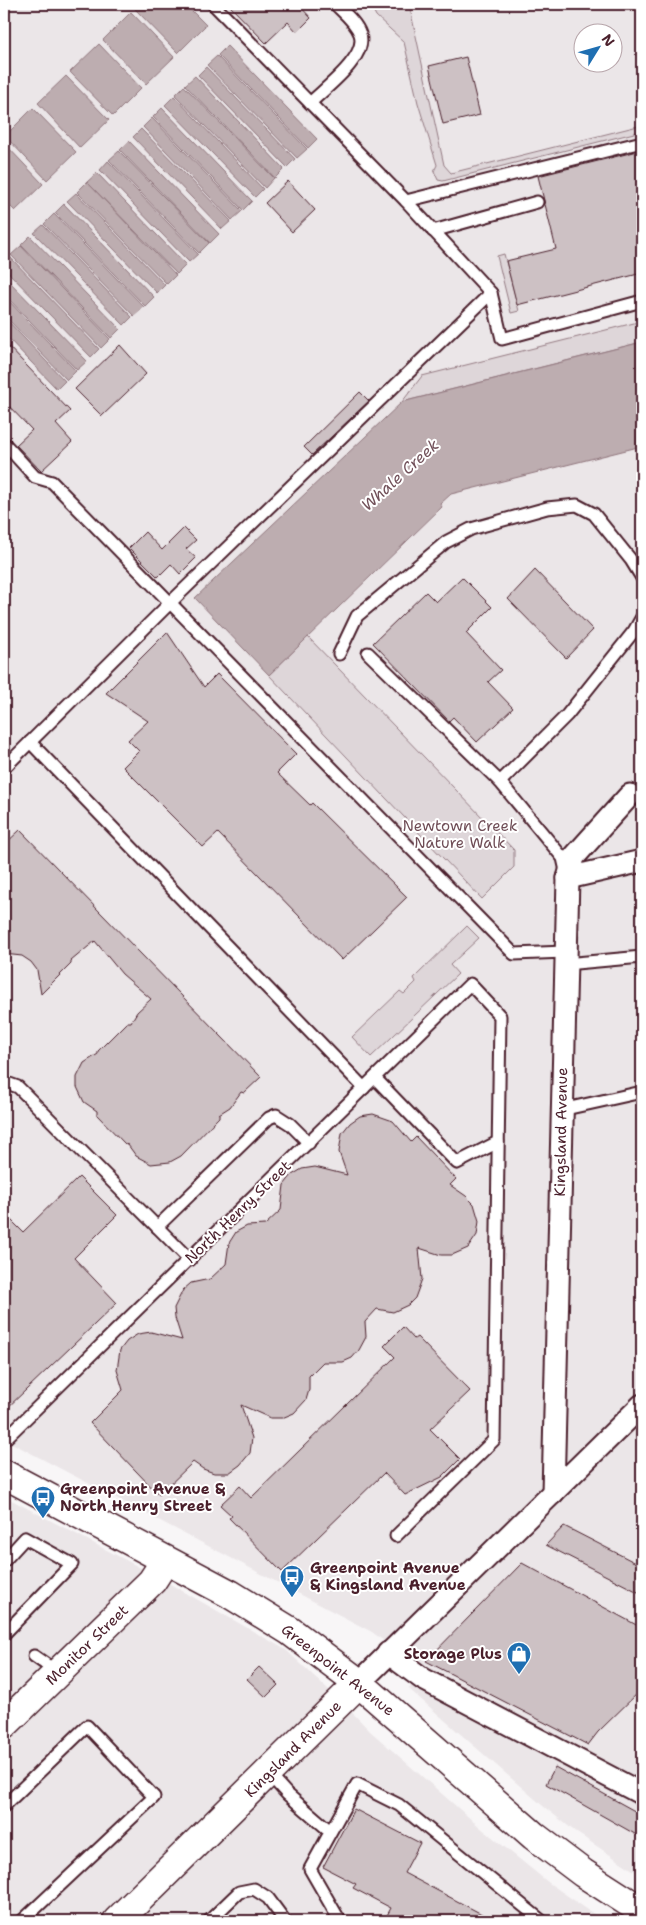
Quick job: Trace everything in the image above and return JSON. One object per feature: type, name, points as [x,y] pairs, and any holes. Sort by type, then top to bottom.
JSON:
[{"type":"main road","name":"Greenpoint Avenue","points":[[4,1474],[262,1613],[359,1683],[496,1804],[557,1854],[642,1911]]},
{"type":"main road","name":"Monitor Street","points":[[4,1725],[152,1581],[165,1561]]},
{"type":"main road","name":"Kingsland Avenue","points":[[119,1921],[359,1683]]},
{"type":"street","name":"Kingsland Avenue","points":[[553,1493],[568,878],[574,857],[630,795]]},
{"type":"street","points":[[568,878],[642,861]]},
{"type":"street","name":"Kingsland Avenue","points":[[359,1683],[642,1405]]},
{"type":"street","points":[[388,1653],[418,1676],[642,1794]]},
{"type":"lane","points":[[213,4],[406,201],[491,293],[502,339],[642,301]]},
{"type":"lane","points":[[310,103],[356,58],[362,45],[360,33],[335,4]]},
{"type":"lane","points":[[406,201],[642,142]]},
{"type":"lane","points":[[433,230],[537,202]]},
{"type":"lane","points":[[4,768],[170,603],[491,293]]},
{"type":"lane","points":[[4,443],[35,477],[52,482],[514,954],[565,958],[642,957]]},
{"type":"lane","points":[[339,654],[357,616],[446,542],[472,529],[547,508],[577,505],[594,514],[631,560],[642,578]]},
{"type":"lane","points":[[500,782],[567,715],[634,631],[642,617]]},
{"type":"lane","points":[[368,652],[500,782],[563,858],[568,878]]},
{"type":"lane","points":[[30,742],[364,1088]]},
{"type":"lane","name":"North Henry Street","points":[[4,1440],[470,984],[500,1016],[498,1142]]},
{"type":"lane","points":[[375,1078],[457,1164],[498,1142],[494,1440],[396,1536]]},
{"type":"lane","points":[[4,1082],[18,1087],[190,1260]]},
{"type":"lane","points":[[561,1110],[642,1092]]},
{"type":"lane","points":[[157,1227],[270,1118],[276,1115],[282,1117],[309,1143]]},
{"type":"lane","points":[[4,1561],[25,1538],[72,1564],[5,1638]]},
{"type":"lane","points":[[34,1656],[57,1672]]},
{"type":"lane","points":[[4,1806],[87,1726],[154,1797],[22,1921]]},
{"type":"lane","points":[[268,1773],[287,1794],[330,1831]]},
{"type":"lane","points":[[340,1921],[310,1869],[357,1784],[399,1805],[542,1921]]},
{"type":"lane","points":[[209,1921],[239,1892],[254,1889],[268,1898],[285,1921]]},
{"type":"shaded area","points":[[4,4],[642,4],[642,341],[402,402],[269,675],[442,508],[439,504],[451,494],[642,446],[642,1876],[577,1833],[543,1806],[409,1689],[421,1669],[372,1632],[4,1439]]},
{"type":"shaded area","points":[[4,1496],[156,1576],[286,1650],[370,1731],[481,1828],[549,1883],[604,1921],[4,1921]]},
{"type":"green space","points":[[370,4],[409,4],[444,165],[451,173],[642,125],[642,131],[443,181],[438,180],[434,171],[437,165],[418,103],[404,42],[376,16]]},
{"type":"green space","points":[[504,254],[519,311],[511,313],[497,256]]},
{"type":"green space","points":[[642,321],[642,342],[402,402],[422,376]]},
{"type":"green space","name":"Newtown Creek Nature Walk","points":[[308,637],[514,850],[514,867],[482,899],[269,675]]},
{"type":"green space","points":[[467,926],[479,938],[450,965],[458,974],[371,1057],[352,1037],[400,991],[404,994],[416,982],[414,978]]},
{"type":"water","points":[[140,4],[185,4],[206,25],[178,53],[135,9]]},
{"type":"water","points":[[131,12],[174,57],[146,84],[103,40]]},
{"type":"water","points":[[99,44],[141,88],[113,116],[70,72]]},
{"type":"water","points":[[227,46],[317,139],[308,148],[218,55]]},
{"type":"water","points":[[217,56],[307,149],[297,158],[207,65]]},
{"type":"water","points":[[206,67],[295,159],[287,167],[198,75]]},
{"type":"water","points":[[66,76],[109,120],[80,148],[38,103]]},
{"type":"water","points":[[195,76],[284,169],[275,178],[185,85]]},
{"type":"water","points":[[184,86],[274,178],[265,188],[175,95]]},
{"type":"water","points":[[174,96],[263,189],[255,197],[165,105]]},
{"type":"water","points":[[33,108],[76,152],[47,180],[5,136]]},
{"type":"water","points":[[162,108],[252,201],[243,210],[153,117]]},
{"type":"water","points":[[152,118],[242,211],[232,220],[143,127]]},
{"type":"water","points":[[141,129],[231,221],[222,229],[133,137]]},
{"type":"water","points":[[129,141],[219,234],[210,243],[120,150]]},
{"type":"water","points":[[4,143],[43,184],[15,211],[4,200]]},
{"type":"water","points":[[119,151],[209,243],[199,253],[109,160]]},
{"type":"water","points":[[108,161],[198,254],[189,262],[100,170]]},
{"type":"water","points":[[97,173],[186,265],[177,274],[87,182]]},
{"type":"water","points":[[87,182],[176,275],[167,284],[77,192]]},
{"type":"water","points":[[76,193],[165,285],[157,293],[67,201]]},
{"type":"water","points":[[64,204],[154,297],[145,306],[55,213]]},
{"type":"water","points":[[54,214],[144,307],[134,316],[44,224]]},
{"type":"water","points":[[43,225],[132,317],[124,325],[34,233]]},
{"type":"water","points":[[30,236],[120,329],[111,338],[21,245]]},
{"type":"water","points":[[21,246],[110,339],[101,348],[11,255]]},
{"type":"water","points":[[10,257],[99,349],[91,357],[4,268],[4,263]]},
{"type":"water","points":[[4,276],[87,361],[77,370],[4,294]]},
{"type":"water","points":[[4,296],[76,371],[67,380],[4,315]]},
{"type":"water","points":[[4,317],[65,381],[57,389],[4,334]]},
{"type":"water","name":"Whale Creek","points":[[642,342],[642,446],[451,494],[440,504],[442,507],[269,675],[195,598],[402,402]]},
{"type":"building","points":[[228,4],[298,4],[311,18],[297,32],[288,22],[266,43]]},
{"type":"building","points":[[466,57],[480,115],[443,124],[429,66]]},
{"type":"building","points":[[642,150],[642,273],[517,305],[506,261],[556,249],[538,176]]},
{"type":"building","points":[[288,181],[315,210],[292,232],[265,203]]},
{"type":"building","points":[[4,342],[70,411],[56,424],[72,442],[41,471],[16,445],[32,430],[4,401]]},
{"type":"building","points":[[120,345],[146,374],[102,416],[75,389]]},
{"type":"building","points":[[360,392],[369,401],[312,455],[304,447]]},
{"type":"building","points":[[184,528],[196,540],[186,549],[196,558],[180,574],[171,564],[158,577],[129,548],[145,532],[162,550]]},
{"type":"building","points":[[535,570],[593,630],[566,658],[508,599]]},
{"type":"building","points":[[462,577],[492,607],[466,633],[501,670],[488,682],[513,708],[477,742],[453,717],[449,721],[373,643],[426,592],[436,602]]},
{"type":"building","points":[[167,632],[204,687],[217,674],[296,754],[277,773],[310,805],[312,803],[407,897],[342,960],[218,833],[203,847],[123,767],[139,751],[128,740],[148,721],[106,693]]},
{"type":"building","points":[[20,830],[261,1077],[244,1093],[241,1092],[230,1107],[219,1114],[219,1117],[181,1156],[170,1162],[151,1164],[136,1156],[128,1145],[97,1115],[97,1111],[84,1102],[77,1087],[77,1077],[84,1063],[98,1054],[98,1051],[127,1022],[131,1022],[137,1012],[151,999],[122,974],[95,941],[71,961],[71,964],[41,994],[37,970],[31,962],[22,956],[4,954],[4,845]]},
{"type":"building","points":[[373,1114],[393,1121],[411,1142],[416,1137],[456,1179],[450,1185],[474,1204],[479,1221],[477,1235],[468,1248],[452,1255],[441,1255],[419,1248],[422,1279],[415,1298],[408,1305],[393,1312],[377,1309],[365,1322],[366,1337],[359,1350],[352,1358],[343,1362],[323,1362],[309,1376],[309,1390],[306,1400],[294,1413],[282,1418],[270,1418],[241,1405],[252,1438],[250,1453],[240,1465],[229,1473],[214,1473],[203,1469],[193,1462],[159,1495],[90,1423],[123,1390],[117,1370],[120,1350],[127,1341],[138,1334],[151,1332],[182,1340],[174,1308],[183,1290],[191,1283],[210,1279],[226,1264],[229,1243],[236,1232],[247,1226],[265,1225],[281,1210],[284,1185],[292,1175],[302,1169],[315,1167],[347,1175],[339,1152],[342,1133],[350,1123],[360,1116]]},
{"type":"building","points":[[79,1177],[117,1215],[74,1258],[117,1303],[4,1411],[4,1213],[23,1232]]},
{"type":"building","points":[[403,1327],[414,1339],[417,1337],[470,1391],[430,1429],[460,1459],[442,1477],[405,1495],[384,1473],[282,1572],[229,1518],[232,1516],[220,1505],[240,1486],[251,1498],[395,1357],[384,1346]]},
{"type":"building","points":[[564,1526],[642,1566],[642,1594],[546,1545]]},
{"type":"building","points":[[522,1563],[642,1628],[642,1689],[598,1732],[588,1745],[426,1661]]},
{"type":"building","points":[[259,1667],[278,1685],[266,1697],[247,1679]]},
{"type":"building","points":[[555,1767],[642,1815],[642,1838],[546,1784]]},
{"type":"building","points":[[354,1809],[420,1843],[404,1873],[495,1921],[384,1921],[391,1908],[353,1888],[356,1884],[323,1867]]},
{"type":"place","name":"Greenpoint Avenue & North Henry Street","points":[[43,1519]]},
{"type":"place","name":"Greenpoint Avenue & Kingsland Avenue","points":[[292,1598]]},
{"type":"place","name":"Storage Plus","points":[[519,1675]]}]
